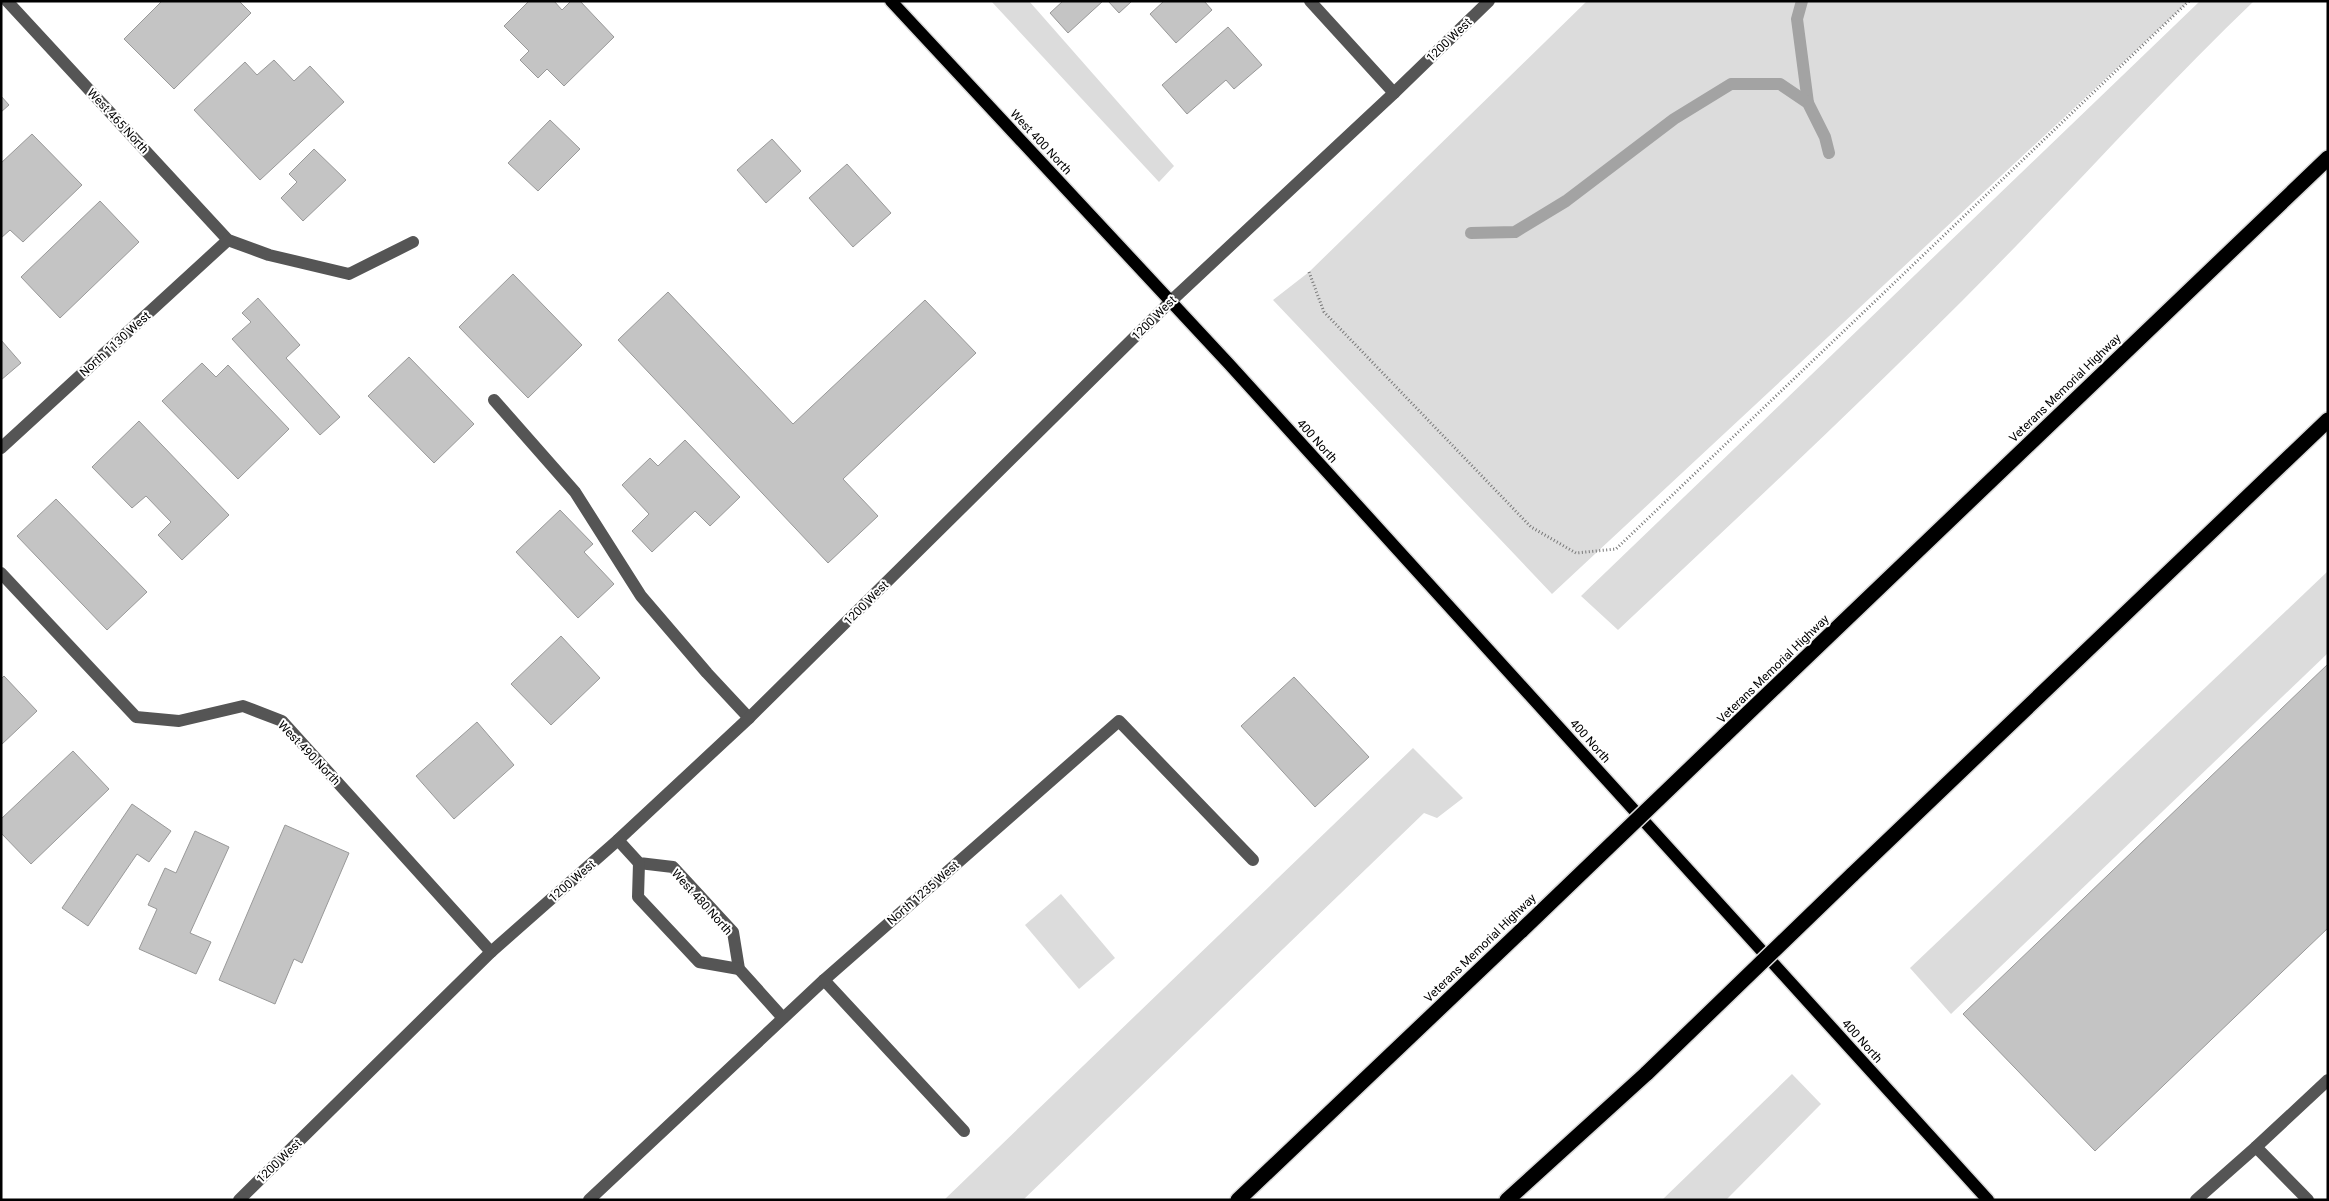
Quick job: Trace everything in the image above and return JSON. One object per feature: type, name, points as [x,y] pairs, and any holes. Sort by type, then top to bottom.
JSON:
[{"type":"highway","name":"Veterans Memorial Highway","points":[[1238,1200],[2328,158]]},
{"type":"highway","points":[[1507,1200],[1647,1073],[2328,420]]},
{"type":"main road","name":"West 400 North","points":[[891,1],[1171,301]]},
{"type":"main road","name":"400 North","points":[[1171,301],[1988,1200]]},
{"type":"street","name":"West 465 North","points":[[7,1],[228,240]]},
{"type":"street","points":[[1310,1],[1394,94]]},
{"type":"street","name":"1200 West","points":[[240,1199],[491,952],[618,840],[749,718],[1171,301],[1394,94],[1489,1]]},
{"type":"street","points":[[228,240],[269,255],[349,274],[412,242]]},
{"type":"street","name":"North 1130 West","points":[[1,448],[228,240]]},
{"type":"street","points":[[494,400],[575,492],[641,596],[707,673],[749,718]]},
{"type":"street","name":"West 490 North","points":[[1,573],[136,717],[180,721],[243,706],[282,721],[491,952]]},
{"type":"street","name":"North 1235 West","points":[[589,1200],[824,980],[1119,721],[1253,860]]},
{"type":"street","points":[[618,840],[639,863],[638,898],[699,962],[739,969],[783,1018]]},
{"type":"street","name":"West 480 North","points":[[639,863],[673,867],[733,932],[739,969]]},
{"type":"street","points":[[824,980],[964,1130]]},
{"type":"street","points":[[2196,1200],[2328,1080]]},
{"type":"street","points":[[2256,1147],[2308,1200]]},
{"type":"path","points":[[1309,272],[1324,312],[1531,527],[1576,554],[1616,549],[2189,1]]},
{"type":"shaded area","points":[[991,1],[1029,1],[1174,166],[1159,182]]},
{"type":"shaded area","points":[[1587,1],[2189,1],[1552,594],[1273,300],[1309,272]]},
{"type":"shaded area","points":[[2200,1],[2254,1],[1920,343],[1792,467],[1618,630],[1581,596]]},
{"type":"shaded area","points":[[2328,571],[2328,653],[1951,1014],[1910,968]]},
{"type":"shaded area","points":[[1413,748],[1463,798],[1437,818],[1424,813],[1023,1200],[944,1200]]},
{"type":"shaded area","points":[[1061,894],[1115,958],[1079,989],[1025,925]]},
{"type":"shaded area","points":[[1792,1074],[1821,1104],[1726,1200],[1662,1200]]},
{"type":"building","points":[[162,1],[239,1],[251,13],[174,89],[124,39]]},
{"type":"building","points":[[529,1],[554,1],[562,10],[571,1],[580,1],[614,37],[564,86],[547,69],[538,78],[520,60],[529,51],[504,26]]},
{"type":"building","points":[[1063,1],[1103,1],[1068,33],[1050,13]]},
{"type":"building","points":[[1108,1],[1132,1],[1119,13]]},
{"type":"building","points":[[1164,1],[1204,1],[1212,10],[1176,43],[1150,14]]},
{"type":"building","points":[[1228,27],[1262,65],[1234,89],[1226,80],[1187,114],[1162,85]]},
{"type":"building","points":[[274,60],[294,81],[310,66],[344,102],[260,180],[194,110],[245,62],[257,75]]},
{"type":"building","points":[[1,96],[9,105],[1,112]]},
{"type":"building","points":[[550,120],[580,149],[538,191],[508,163]]},
{"type":"building","points":[[32,134],[82,185],[23,242],[10,230],[1,238],[1,163]]},
{"type":"building","points":[[772,139],[801,171],[766,203],[737,170]]},
{"type":"building","points":[[314,149],[346,180],[303,221],[281,198],[297,182],[289,174]]},
{"type":"building","points":[[847,164],[891,213],[853,247],[809,198]]},
{"type":"building","points":[[100,201],[139,242],[60,318],[21,277]]},
{"type":"building","points":[[513,274],[582,345],[528,398],[459,327]]},
{"type":"building","points":[[668,292],[793,424],[925,300],[976,353],[843,479],[878,516],[828,563],[618,340]]},
{"type":"building","points":[[258,298],[300,345],[286,358],[340,417],[320,435],[232,339],[251,322],[242,313]]},
{"type":"building","points":[[1,340],[21,363],[1,380]]},
{"type":"building","points":[[409,357],[474,424],[434,463],[368,396]]},
{"type":"building","points":[[202,363],[216,377],[228,365],[289,429],[238,479],[162,401]]},
{"type":"building","points":[[139,421],[229,515],[182,560],[158,535],[171,522],[146,496],[132,508],[92,467]]},
{"type":"building","points":[[685,440],[740,497],[710,526],[695,511],[652,552],[632,531],[649,514],[622,485],[650,458],[658,466]]},
{"type":"building","points":[[56,499],[147,592],[107,630],[17,536]]},
{"type":"building","points":[[560,510],[593,544],[584,552],[614,584],[578,618],[516,552]]},
{"type":"building","points":[[561,636],[600,678],[551,725],[511,684]]},
{"type":"building","points":[[2328,664],[2328,928],[2095,1151],[1963,1014]]},
{"type":"building","points":[[4,676],[37,711],[1,745],[1,679]]},
{"type":"building","points":[[1294,677],[1369,757],[1315,807],[1241,726]]},
{"type":"building","points":[[477,722],[514,765],[454,819],[416,776]]},
{"type":"building","points":[[73,751],[109,789],[31,864],[1,833],[1,819]]},
{"type":"building","points":[[132,804],[171,831],[149,862],[137,854],[88,926],[62,908]]},
{"type":"building","points":[[285,825],[349,853],[302,963],[294,959],[275,1004],[219,980]]},
{"type":"building","points":[[195,831],[229,847],[190,933],[211,942],[196,974],[139,949],[157,909],[148,905],[165,868],[176,873]]},
{"type":"waterway","points":[[1802,1],[1797,19],[1808,103]]},
{"type":"waterway","points":[[1471,233],[1515,232],[1566,201],[1674,119],[1731,84],[1780,84],[1808,103],[1825,137],[1829,153]]}]
